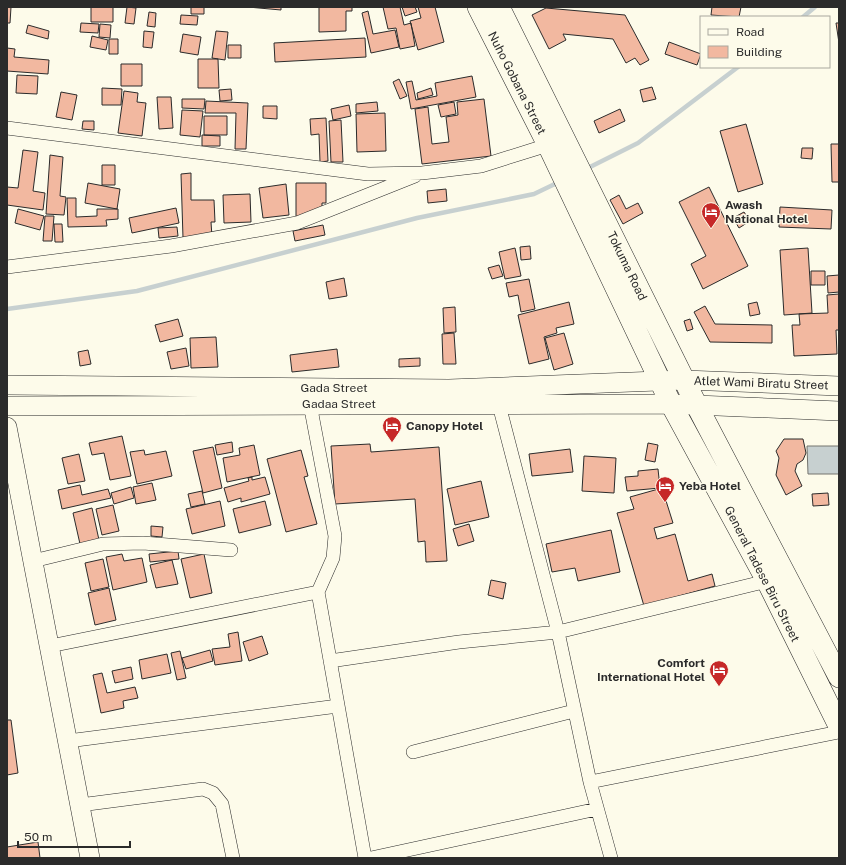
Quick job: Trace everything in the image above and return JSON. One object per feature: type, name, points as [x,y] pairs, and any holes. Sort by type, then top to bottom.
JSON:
[{"type":"main road","name":"Nuho Gobana Street","points":[[478,7],[558,152]]},
{"type":"main road","name":"Nuho Gobana Street","points":[[499,7],[558,152]]},
{"type":"main road","name":"Tokuma Road","points":[[558,152],[584,199],[596,225],[661,381]]},
{"type":"main road","name":"Tokuma Road","points":[[596,225],[684,380]]},
{"type":"main road","name":"Atlet Wami Biratu Street","points":[[661,381],[684,380],[839,386]]},
{"type":"main road","name":"General Tadese Biru Street","points":[[684,380],[839,677]]},
{"type":"main road","name":"General Tadese Biru Street","points":[[661,381],[671,404],[767,581],[839,726]]},
{"type":"main road","name":"Gada Street","points":[[7,385],[449,389],[661,381]]},
{"type":"main road","name":"Atlet Wami Biratu Street","points":[[671,404],[839,411]]},
{"type":"main road","name":"Gadaa Street","points":[[7,406],[671,404]]},
{"type":"main road","points":[[7,428],[90,858]]},
{"type":"street","points":[[7,128],[368,174],[422,173],[481,166],[558,152]]},
{"type":"street","points":[[7,267],[172,246],[297,223],[422,173]]},
{"type":"street","points":[[310,404],[335,536],[333,558],[318,592],[365,858]]},
{"type":"street","points":[[499,405],[558,632],[590,782],[611,858]]},
{"type":"street","points":[[33,560],[103,544],[143,542],[231,550]]},
{"type":"street","points":[[330,661],[459,642],[558,632],[767,581]]},
{"type":"street","points":[[50,646],[318,592]]},
{"type":"street","points":[[68,741],[338,706]]},
{"type":"street","points":[[413,752],[574,711]]},
{"type":"street","points":[[590,782],[839,732]]},
{"type":"street","points":[[80,805],[203,789],[213,793],[222,804],[233,858]]},
{"type":"street","points":[[371,858],[597,809]]},
{"type":"shaded area","points":[[807,446],[839,446],[839,474],[808,474]]},
{"type":"building","points":[[7,7],[11,7],[10,23],[7,23]]},
{"type":"building","points":[[91,7],[113,7],[113,22],[91,22]]},
{"type":"building","points":[[127,7],[136,8],[134,24],[125,23]]},
{"type":"building","points":[[191,7],[204,7],[204,14],[191,14]]},
{"type":"building","points":[[248,7],[281,7],[281,10]]},
{"type":"building","points":[[319,7],[352,7],[352,11],[346,11],[346,31],[319,32]]},
{"type":"building","points":[[383,7],[400,7],[404,25],[411,23],[415,46],[400,49],[396,28],[388,29]]},
{"type":"building","points":[[402,7],[415,7],[417,12],[405,16]]},
{"type":"building","points":[[418,7],[435,7],[444,42],[418,50],[410,21],[421,18]]},
{"type":"building","points":[[712,7],[741,7],[739,16],[711,15]]},
{"type":"building","points":[[546,8],[625,15],[649,60],[640,65],[635,58],[626,63],[613,39],[563,34],[566,40],[549,49],[532,15]]},
{"type":"building","points":[[368,11],[373,34],[395,30],[399,47],[371,53],[362,13]]},
{"type":"building","points":[[149,12],[156,13],[155,27],[147,26]]},
{"type":"building","points":[[181,15],[198,16],[197,25],[180,24]]},
{"type":"building","points":[[81,23],[99,24],[98,33],[80,32]]},
{"type":"building","points":[[836,23],[839,23],[839,43]]},
{"type":"building","points":[[100,24],[111,25],[110,38],[99,37]]},
{"type":"building","points":[[28,25],[49,31],[48,39],[26,33]]},
{"type":"building","points":[[144,31],[154,32],[152,48],[143,47]]},
{"type":"building","points":[[216,31],[228,32],[225,60],[212,58]]},
{"type":"building","points":[[183,34],[201,37],[198,55],[180,52]]},
{"type":"building","points":[[92,36],[108,40],[106,50],[90,47]]},
{"type":"building","points":[[365,38],[366,57],[275,62],[274,43]]},
{"type":"building","points":[[109,39],[118,39],[118,54],[109,54]]},
{"type":"building","points":[[669,42],[700,54],[700,57],[697,65],[665,54]]},
{"type":"building","points":[[228,45],[241,45],[241,58],[228,58]]},
{"type":"building","points":[[7,48],[15,49],[14,57],[49,60],[48,74],[7,71]]},
{"type":"building","points":[[198,59],[218,59],[219,88],[198,88]]},
{"type":"building","points":[[121,64],[142,64],[142,86],[121,86]]},
{"type":"building","points":[[17,75],[38,76],[37,94],[16,93]]},
{"type":"building","points":[[472,76],[476,97],[411,109],[406,82],[412,81],[416,100],[437,96],[435,83]]},
{"type":"building","points":[[399,79],[407,96],[400,99],[393,82]]},
{"type":"building","points":[[652,87],[656,99],[643,102],[640,90]]},
{"type":"building","points":[[102,88],[122,89],[121,105],[102,105]]},
{"type":"building","points":[[431,88],[433,95],[418,99],[417,93]]},
{"type":"building","points":[[231,89],[232,100],[220,101],[219,90]]},
{"type":"building","points":[[124,91],[138,93],[137,102],[146,103],[142,136],[118,133]]},
{"type":"building","points":[[61,92],[77,95],[72,120],[56,117]]},
{"type":"building","points":[[157,97],[171,97],[173,128],[159,129]]},
{"type":"building","points":[[182,99],[205,99],[204,109],[182,108]]},
{"type":"building","points":[[484,99],[491,156],[422,164],[415,109],[428,107],[432,144],[449,142],[446,117],[458,115],[457,102]]},
{"type":"building","points":[[206,101],[248,103],[246,149],[235,149],[236,113],[205,113]]},
{"type":"building","points":[[377,102],[378,111],[356,113],[356,104]]},
{"type":"building","points":[[454,102],[456,114],[441,117],[438,105]]},
{"type":"building","points":[[349,105],[351,116],[333,120],[331,109]]},
{"type":"building","points":[[263,106],[277,106],[277,119],[263,118]]},
{"type":"building","points":[[620,109],[625,121],[599,133],[594,121]]},
{"type":"building","points":[[182,110],[203,111],[200,137],[180,135]]},
{"type":"building","points":[[385,113],[386,151],[357,152],[356,114]]},
{"type":"building","points":[[204,116],[227,116],[227,135],[204,135]]},
{"type":"building","points":[[326,118],[328,161],[320,162],[319,134],[311,135],[310,119]]},
{"type":"building","points":[[341,120],[343,162],[331,162],[329,121]]},
{"type":"building","points":[[83,121],[94,121],[94,130],[82,129]]},
{"type":"building","points":[[746,124],[763,184],[738,192],[720,131]]},
{"type":"building","points":[[202,135],[220,136],[220,146],[202,146]]},
{"type":"building","points":[[831,144],[839,144],[839,182],[832,182]]},
{"type":"building","points":[[802,148],[813,148],[812,159],[801,158]]},
{"type":"building","points":[[23,150],[38,152],[33,191],[45,193],[43,210],[7,205],[7,187],[18,188]]},
{"type":"building","points":[[50,155],[63,157],[60,196],[66,197],[64,215],[46,214]]},
{"type":"building","points":[[102,165],[115,165],[115,185],[102,185]]},
{"type":"building","points":[[191,173],[191,200],[214,200],[215,222],[211,222],[212,237],[183,238],[181,174]]},
{"type":"building","points":[[88,183],[120,189],[117,209],[85,203]]},
{"type":"building","points":[[296,183],[326,183],[326,203],[322,203],[322,217],[296,217]]},
{"type":"building","points":[[286,184],[289,215],[263,218],[259,188]]},
{"type":"building","name":"Awash National Hotel","points":[[709,187],[748,266],[703,289],[691,264],[706,256],[679,202]]},
{"type":"building","points":[[446,189],[447,201],[428,203],[427,191]]},
{"type":"building","points":[[250,194],[251,222],[224,223],[223,195]]},
{"type":"building","points":[[619,195],[626,209],[638,203],[643,213],[623,224],[610,200]]},
{"type":"building","points":[[67,198],[76,198],[76,217],[97,216],[97,209],[118,209],[118,219],[106,220],[107,226],[68,227]]},
{"type":"building","points":[[780,207],[832,210],[831,229],[779,227]]},
{"type":"building","points":[[176,208],[179,223],[132,233],[129,218]]},
{"type":"building","points":[[18,209],[44,216],[40,230],[15,223]]},
{"type":"building","points":[[744,212],[750,221],[739,228],[733,218]]},
{"type":"building","points":[[45,216],[54,216],[52,241],[43,241]]},
{"type":"building","points":[[54,224],[62,224],[63,242],[55,242]]},
{"type":"building","points":[[323,225],[325,235],[295,241],[293,231]]},
{"type":"building","points":[[177,227],[178,236],[159,238],[158,228]]},
{"type":"building","points":[[530,246],[531,259],[521,260],[520,247]]},
{"type":"building","points":[[515,248],[521,276],[505,279],[499,252]]},
{"type":"building","points":[[808,248],[812,313],[784,315],[780,250]]},
{"type":"building","points":[[499,265],[503,276],[492,279],[488,268]]},
{"type":"building","points":[[811,271],[825,271],[825,285],[811,285]]},
{"type":"building","points":[[839,275],[839,292],[828,293],[827,276]]},
{"type":"building","points":[[344,278],[347,296],[329,299],[326,282]]},
{"type":"building","points":[[529,279],[535,309],[521,312],[518,295],[509,297],[506,283]]},
{"type":"building","points":[[839,294],[839,330],[836,330],[837,354],[794,356],[792,325],[800,325],[799,314],[828,313],[827,295]]},
{"type":"building","points":[[569,302],[574,324],[556,328],[557,333],[544,337],[549,359],[529,364],[518,315]]},
{"type":"building","points":[[757,302],[760,314],[750,316],[748,304]]},
{"type":"building","points":[[705,306],[715,324],[772,325],[772,343],[710,342],[694,312]]},
{"type":"building","points":[[455,307],[456,332],[444,333],[443,308]]},
{"type":"building","points":[[178,319],[183,336],[160,342],[155,325]]},
{"type":"building","points":[[690,319],[693,329],[687,331],[684,321]]},
{"type":"building","points":[[454,333],[456,364],[443,364],[442,334]]},
{"type":"building","points":[[564,333],[573,364],[554,370],[545,338]]},
{"type":"building","points":[[216,337],[218,367],[191,368],[190,338]]},
{"type":"building","points":[[186,348],[189,366],[171,369],[167,352]]},
{"type":"building","points":[[337,349],[339,367],[292,372],[290,355]]},
{"type":"building","points":[[88,350],[91,364],[80,366],[78,352]]},
{"type":"building","points":[[420,358],[420,366],[399,367],[399,359]]},
{"type":"building","points":[[122,436],[131,476],[110,480],[104,453],[92,455],[89,443]]},
{"type":"building","points":[[784,439],[803,439],[806,453],[803,460],[797,464],[795,471],[802,486],[786,495],[776,475],[779,458],[776,451]]},
{"type":"building","points":[[232,442],[233,452],[217,455],[215,445]]},
{"type":"building","points":[[648,443],[658,445],[655,462],[645,460]]},
{"type":"building","points":[[370,444],[371,452],[439,447],[447,561],[426,562],[425,541],[418,542],[415,499],[335,504],[331,446]]},
{"type":"building","points":[[254,445],[260,475],[227,482],[223,458],[240,455],[239,448]]},
{"type":"building","points":[[213,447],[222,488],[203,493],[193,451]]},
{"type":"building","points":[[570,449],[573,472],[532,476],[529,454]]},
{"type":"building","points":[[144,450],[145,455],[166,451],[172,476],[137,484],[130,452]]},
{"type":"building","points":[[301,450],[308,476],[304,477],[317,524],[286,532],[267,459]]},
{"type":"building","points":[[79,454],[85,481],[68,484],[62,458]]},
{"type":"building","points":[[584,456],[616,458],[614,493],[582,491]]},
{"type":"building","points":[[658,469],[660,488],[627,491],[625,477],[638,476],[638,471]]},
{"type":"building","points":[[252,477],[252,480],[265,477],[270,494],[241,502],[241,498],[228,502],[224,488],[249,481],[248,478]]},
{"type":"building","points":[[481,481],[489,517],[455,525],[447,489]]},
{"type":"building","points":[[152,483],[156,500],[136,504],[133,487]]},
{"type":"building","points":[[80,485],[82,495],[108,489],[111,498],[62,509],[58,490]]},
{"type":"building","points":[[131,487],[134,498],[114,504],[111,493]]},
{"type":"building","points":[[662,488],[673,523],[654,528],[657,539],[675,534],[688,581],[712,574],[715,586],[644,606],[617,513],[634,509],[630,497]]},
{"type":"building","points":[[202,491],[205,504],[191,507],[188,494]]},
{"type":"building","points":[[828,493],[829,505],[813,506],[812,494]]},
{"type":"building","points":[[220,501],[225,526],[192,534],[186,509]]},
{"type":"building","points":[[265,501],[271,525],[239,533],[233,509]]},
{"type":"building","points":[[113,505],[119,531],[102,535],[96,509]]},
{"type":"building","points":[[92,508],[99,540],[80,544],[73,513]]},
{"type":"building","points":[[469,524],[474,541],[458,546],[453,529]]},
{"type":"building","points":[[151,526],[163,527],[162,537],[151,536]]},
{"type":"building","points":[[611,530],[620,572],[578,581],[575,568],[552,572],[546,544]]},
{"type":"building","points":[[178,551],[179,559],[150,562],[149,554]]},
{"type":"building","points":[[122,554],[124,561],[142,558],[147,582],[113,590],[106,557]]},
{"type":"building","points":[[204,554],[212,593],[190,598],[181,559]]},
{"type":"building","points":[[103,559],[109,587],[91,591],[85,563]]},
{"type":"building","points":[[172,560],[178,584],[156,588],[150,565]]},
{"type":"building","points":[[491,580],[506,583],[503,599],[488,595]]},
{"type":"building","points":[[109,588],[116,620],[95,625],[88,593]]},
{"type":"building","points":[[238,632],[242,661],[215,665],[212,649],[230,647],[228,634]]},
{"type":"building","points":[[262,636],[268,654],[249,661],[243,642]]},
{"type":"building","points":[[210,650],[213,661],[186,669],[182,658]]},
{"type":"building","points":[[180,651],[186,678],[177,680],[171,653]]},
{"type":"building","points":[[167,654],[171,673],[142,679],[139,660]]},
{"type":"building","points":[[131,667],[133,679],[115,683],[112,671]]},
{"type":"building","points":[[102,673],[107,693],[135,687],[138,698],[123,701],[124,708],[101,713],[93,675]]},
{"type":"building","points":[[7,720],[11,720],[18,773],[7,775]]},
{"type":"building","points":[[38,842],[40,858],[7,858],[7,847]]},
{"type":"waterway","points":[[804,16],[815,7]]},
{"type":"waterway","points":[[586,169],[638,143],[737,68]]},
{"type":"waterway","points":[[7,309],[137,291],[417,218],[534,194],[559,182]]},
{"type":"place","name":"Awash National Hotel","points":[[711,229]]},
{"type":"place","name":"Canopy Hotel","points":[[392,443]]},
{"type":"place","name":"Yeba Hotel","points":[[665,503]]},
{"type":"place","name":"Comfort International Hotel","points":[[719,687]]}]
